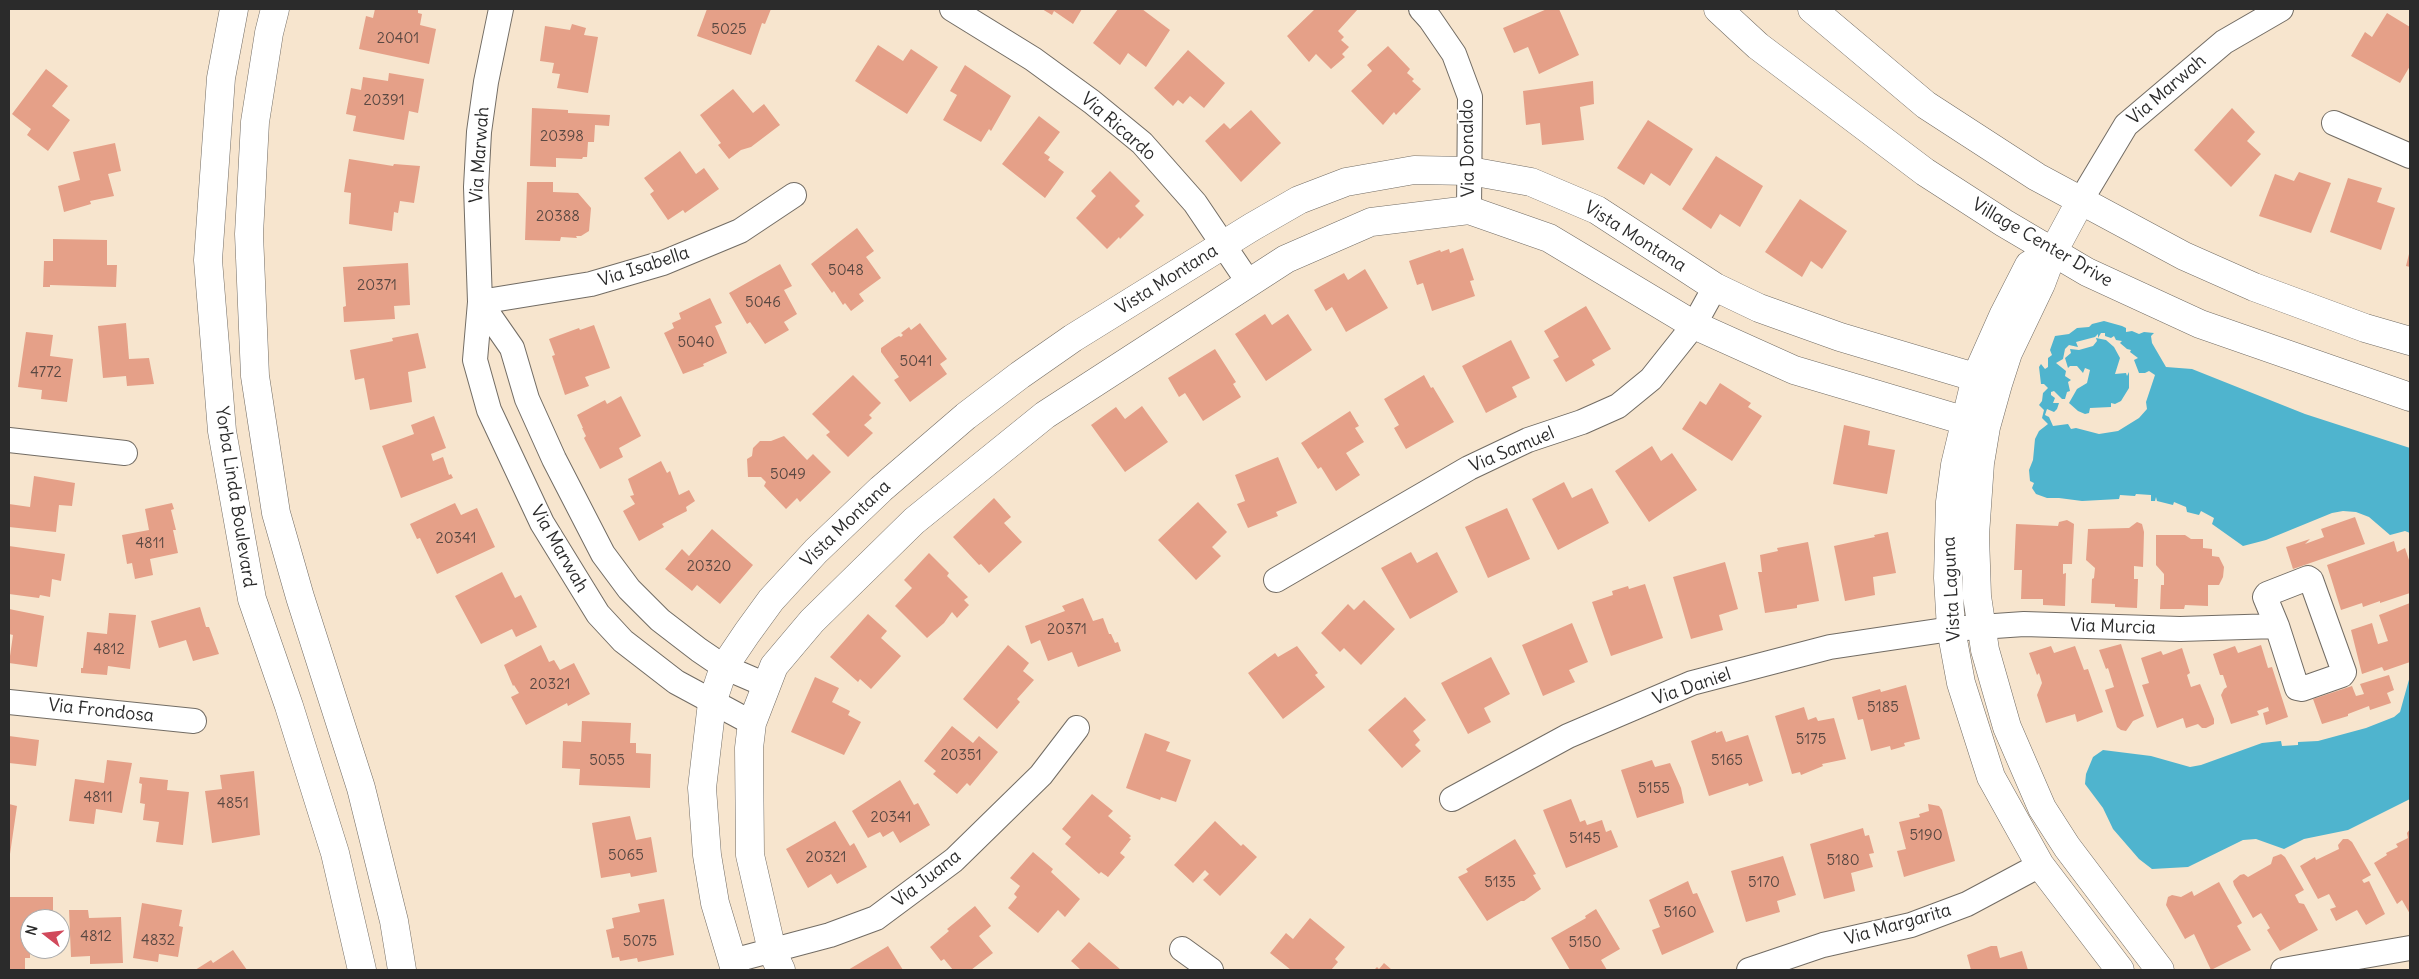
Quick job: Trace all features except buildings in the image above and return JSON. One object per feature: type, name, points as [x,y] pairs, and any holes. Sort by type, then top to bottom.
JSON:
[{"type":"street","name":"Yorba Linda Boulevard","points":[[234,9],[221,78],[208,260],[222,431],[252,599],[289,706],[335,853],[362,970]]},
{"type":"street","points":[[275,9],[269,33],[255,122],[249,234],[255,376],[276,513],[300,597],[361,788],[394,921],[402,970]]},
{"type":"street","name":"Via Marwah","points":[[501,9],[486,82],[479,132],[476,188],[480,302],[475,360],[489,410],[542,523],[598,614],[623,641],[676,682],[752,723]]},
{"type":"street","name":"Via Ricardo","points":[[952,9],[1033,59],[1092,102],[1142,143],[1195,203],[1249,283]]},
{"type":"street","name":"Via Donaldo","points":[[1421,9],[1454,54],[1470,97],[1469,210]]},
{"type":"street","name":"Village Center Drive","points":[[1718,9],[1758,46],[1925,172],[2053,252],[2128,293],[2200,324],[2410,397]]},
{"type":"street","points":[[1812,9],[1926,105],[2037,177],[2184,256],[2254,287],[2365,328],[2410,341]]},
{"type":"street","name":"Via Marwah","points":[[2082,200],[2126,124],[2224,42],[2282,9]]},
{"type":"street","points":[[2334,123],[2410,156]]},
{"type":"street","name":"Vista Montana","points":[[734,966],[715,903],[704,826],[702,788],[712,703],[724,667],[771,600],[881,489],[935,441],[1020,375],[1224,244],[1299,200],[1346,182],[1414,170],[1470,171],[1531,182],[1597,210],[1715,287],[1759,308],[1840,337],[1987,380]]},
{"type":"street","name":"Via Isabella","points":[[480,302],[591,284],[663,263],[740,231],[794,195]]},
{"type":"street","name":"Vista Laguna","points":[[2082,200],[2053,252],[2041,284],[2008,353],[1987,380],[1950,502],[1948,578],[1950,629],[1960,683],[1991,777],[2040,865],[2120,970]]},
{"type":"street","points":[[776,960],[750,855],[749,748],[752,723],[774,666],[812,621],[914,521],[1045,415],[1286,258],[1371,222],[1469,210],[1549,238],[1694,325],[1794,370],[1975,424]]},
{"type":"street","name":"Via Samuel","points":[[1276,580],[1469,468],[1528,440],[1582,422],[1618,406],[1651,378],[1694,325],[1715,287]]},
{"type":"street","name":"Via Marwah","points":[[480,302],[512,348],[527,398],[554,459],[603,554],[629,589],[660,620],[724,667],[766,685]]},
{"type":"street","name":"Vista Laguna","points":[[1975,424],[1980,463],[1975,535],[1977,596],[1985,650],[2006,727],[2042,808],[2067,848],[2160,970]]},
{"type":"street","points":[[9,440],[125,453]]},
{"type":"street","name":"Via Murcia","points":[[1950,629],[2024,624],[2180,629],[2277,626]]},
{"type":"street","name":"Via Daniel","points":[[1452,799],[1568,736],[1692,683],[1830,647],[1950,629]]},
{"type":"street","name":"Via Frondosa","points":[[9,702],[194,721]]},
{"type":"street","name":"Via Juana","points":[[734,966],[776,960],[830,935],[876,918],[954,860],[1041,774],[1077,728]]},
{"type":"street","points":[[2040,865],[2067,848]]},
{"type":"street","name":"Via Margarita","points":[[1749,970],[1823,945],[1868,936],[1920,921],[1967,904],[2040,865]]},
{"type":"street","points":[[2283,970],[2410,948]]},
{"type":"street","points":[[1182,949],[1211,970]]},
{"type":"water","points":[[2104,321],[2126,328],[2126,332],[2132,331],[2139,334],[2144,332],[2154,333],[2151,336],[2152,343],[2166,367],[2192,369],[2305,414],[2410,448],[2410,533],[2405,531],[2390,535],[2369,517],[2356,512],[2343,511],[2332,513],[2266,540],[2243,546],[2212,524],[2214,518],[2201,511],[2199,515],[2187,512],[2186,507],[2174,502],[2173,505],[2157,501],[2156,497],[2155,501],[2151,501],[2151,495],[2120,495],[2119,499],[2082,501],[2047,498],[2036,494],[2032,488],[2034,483],[2030,481],[2029,470],[2033,460],[2035,439],[2039,431],[2048,424],[2042,418],[2044,410],[2039,405],[2042,401],[2043,393],[2048,388],[2041,384],[2039,367],[2041,364],[2045,369],[2048,367],[2048,358],[2052,355],[2050,350],[2055,336],[2069,334],[2077,328],[2089,327],[2092,324]],"holes":[[[2101,333],[2105,333],[2105,336],[2111,338],[2114,336],[2116,340],[2122,341],[2120,343],[2131,350],[2130,352],[2138,358],[2134,360],[2139,373],[2149,371],[2155,375],[2146,402],[2147,409],[2139,418],[2118,431],[2099,434],[2076,428],[2071,429],[2068,424],[2053,426],[2049,417],[2045,415],[2047,409],[2054,412],[2059,403],[2053,403],[2055,398],[2051,395],[2051,392],[2054,391],[2062,399],[2065,399],[2067,392],[2070,391],[2068,382],[2071,380],[2065,376],[2066,371],[2056,363],[2063,359],[2065,349],[2069,345],[2078,347],[2076,342],[2095,337],[2098,334],[2098,338]]]},
{"type":"water","points":[[2096,338],[2106,340],[2114,347],[2120,358],[2115,374],[2126,373],[2127,376],[2129,372],[2129,388],[2121,401],[2115,404],[2111,403],[2111,407],[2090,408],[2089,413],[2085,414],[2069,403],[2077,389],[2087,383],[2090,370],[2085,368],[2083,373],[2077,366],[2070,366],[2068,368],[2065,358],[2071,353],[2070,349],[2079,350],[2093,346],[2097,341]]},
{"type":"water","points":[[2410,676],[2410,799],[2348,830],[2304,839],[2284,849],[2256,839],[2243,840],[2188,867],[2152,869],[2139,859],[2113,829],[2103,808],[2085,784],[2086,774],[2093,757],[2103,750],[2151,756],[2190,767],[2201,765],[2262,743],[2281,741],[2282,746],[2298,745],[2298,742],[2318,741],[2366,728],[2394,717],[2400,712]]}]
